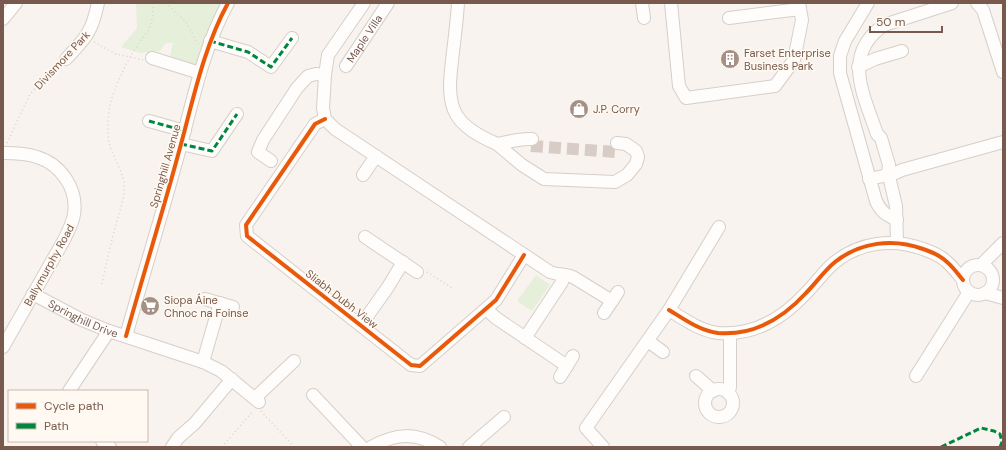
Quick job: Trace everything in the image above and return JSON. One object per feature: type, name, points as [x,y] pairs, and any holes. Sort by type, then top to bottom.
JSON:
[{"type":"street","points":[[3,19],[16,3]]},
{"type":"street","name":"Divismore Park","points":[[66,59],[91,30],[98,3]]},
{"type":"street","name":"Springhill Avenue","points":[[126,336],[185,131],[200,73],[210,41],[228,3]]},
{"type":"street","points":[[364,3],[328,56],[323,108],[325,119],[335,129],[544,268],[556,274],[568,275],[615,296],[604,313]]},
{"type":"street","name":"Maple Villa","points":[[346,66],[385,7],[370,3]]},
{"type":"street","points":[[458,3],[450,81],[451,97],[455,111],[468,127],[477,134],[497,144],[522,165],[544,178],[615,182],[627,175],[636,164],[638,157],[636,151],[626,144],[617,148]]},
{"type":"street","points":[[642,3],[644,18]]},
{"type":"street","points":[[671,3],[679,86],[686,98],[775,86],[794,60],[802,20],[800,6],[729,18]]},
{"type":"street","points":[[868,3],[845,41],[840,56],[840,73],[879,207],[884,214],[897,220]]},
{"type":"street","points":[[897,242],[896,206],[889,173],[889,165],[881,138],[877,134],[859,81],[858,67],[861,50],[875,31],[884,25],[950,3]]},
{"type":"street","points":[[977,3],[983,10],[1003,72]]},
{"type":"street","points":[[210,41],[248,52],[271,67],[292,38]]},
{"type":"street","points":[[858,67],[875,59],[902,51]]},
{"type":"street","points":[[152,58],[200,73]]},
{"type":"street","points":[[271,162],[258,152],[263,140],[297,88],[308,76],[316,74],[325,75]]},
{"type":"street","points":[[181,144],[212,151],[237,114]]},
{"type":"street","name":"Sliabh Dubh View","points":[[325,119],[315,124],[246,225],[247,236],[411,365],[420,366],[496,300],[524,255]]},
{"type":"street","name":"Springhill Avenue","points":[[149,121],[185,131]]},
{"type":"street","points":[[497,144],[513,141],[523,146],[531,143]]},
{"type":"street","points":[[870,179],[1003,142]]},
{"type":"street","name":"Ballymurphy Road","points":[[3,152],[27,154],[54,164],[65,177],[70,186],[74,200],[75,213],[72,224],[3,347]]},
{"type":"street","points":[[363,175],[376,156]]},
{"type":"street","points":[[603,447],[586,428],[669,310],[719,227]]},
{"type":"street","points":[[365,237],[417,272]]},
{"type":"street","points":[[669,310],[698,327],[716,333],[735,334],[753,329],[767,324],[787,311],[805,295],[834,263],[854,250],[872,244],[897,242],[913,245],[932,252],[947,261],[963,280],[969,292],[975,294],[985,293],[1003,298]]},
{"type":"street","points":[[963,280],[965,274],[977,266],[1003,243]]},
{"type":"street","points":[[985,293],[992,286],[992,276],[1003,246]]},
{"type":"street","points":[[947,261],[988,268],[992,276],[1003,290]]},
{"type":"street","points":[[361,325],[388,287],[403,262]]},
{"type":"street","points":[[525,338],[562,282],[562,275]]},
{"type":"street","points":[[916,376],[969,292]]},
{"type":"street","name":"Springhill Drive","points":[[33,294],[82,320],[109,331],[203,362],[221,371],[256,403]]},
{"type":"street","points":[[205,298],[233,307]]},
{"type":"street","points":[[203,362],[220,303]]},
{"type":"street","points":[[486,309],[496,318],[525,338],[570,361],[560,377]]},
{"type":"street","points":[[70,390],[109,331]]},
{"type":"street","points":[[714,390],[707,396],[705,403],[707,411],[713,416],[725,416],[731,411],[733,403],[728,392],[730,387],[730,334]]},
{"type":"street","points":[[648,341],[663,352]]},
{"type":"street","points":[[256,403],[294,360]]},
{"type":"street","points":[[696,376],[714,390],[728,392]]},
{"type":"street","points":[[172,447],[178,438],[195,423],[232,380]]},
{"type":"street","points":[[314,402],[362,447]]},
{"type":"street","points":[[469,447],[504,417]]},
{"type":"street","points":[[371,447],[398,437],[414,436],[429,440],[440,447]]},
{"type":"path","points":[[102,284],[124,193],[124,181],[109,143],[110,103],[114,90],[130,58],[147,34],[152,21],[153,3]]},
{"type":"path","points":[[166,3],[185,21],[206,54]]},
{"type":"path","points":[[86,37],[116,54],[146,60],[152,58]]},
{"type":"path","points":[[417,272],[428,272],[452,288]]},
{"type":"path","points":[[222,447],[256,403],[259,409],[294,447]]},
{"type":"green space","points":[[136,3],[222,3],[203,42],[202,68],[170,56],[173,43],[166,43],[160,51],[140,53],[121,47],[137,28]]},
{"type":"green space","points":[[536,275],[550,285],[532,311],[517,301]]},
{"type":"tunnel","points":[[531,146],[616,152]]},
{"type":"marked path","points":[[210,41],[248,52],[271,67],[292,38]]},
{"type":"marked path","points":[[181,144],[212,151],[237,114]]},
{"type":"marked path","points":[[149,121],[185,131]]},
{"type":"marked path","points":[[941,447],[981,428],[1000,434],[1002,442],[1000,447]]},
{"type":"cycle path","points":[[126,336],[168,192],[200,72],[212,37],[228,3]]},
{"type":"cycle path","points":[[325,119],[315,124],[246,225],[247,236],[411,365],[420,366],[496,300],[524,255]]},
{"type":"cycle path","points":[[669,310],[692,324],[711,332],[743,332],[766,324],[787,310],[797,302],[835,262],[845,255],[866,246],[877,244],[900,244],[930,251],[945,260],[963,280]]},
{"type":"place","name":"Farset Enterprise Business Park","points":[[730,59]]},
{"type":"place","name":"J.P. Corry","points":[[579,109]]},
{"type":"place","name":"Siopa Áine Chnoc na Foinse","points":[[150,306]]}]
